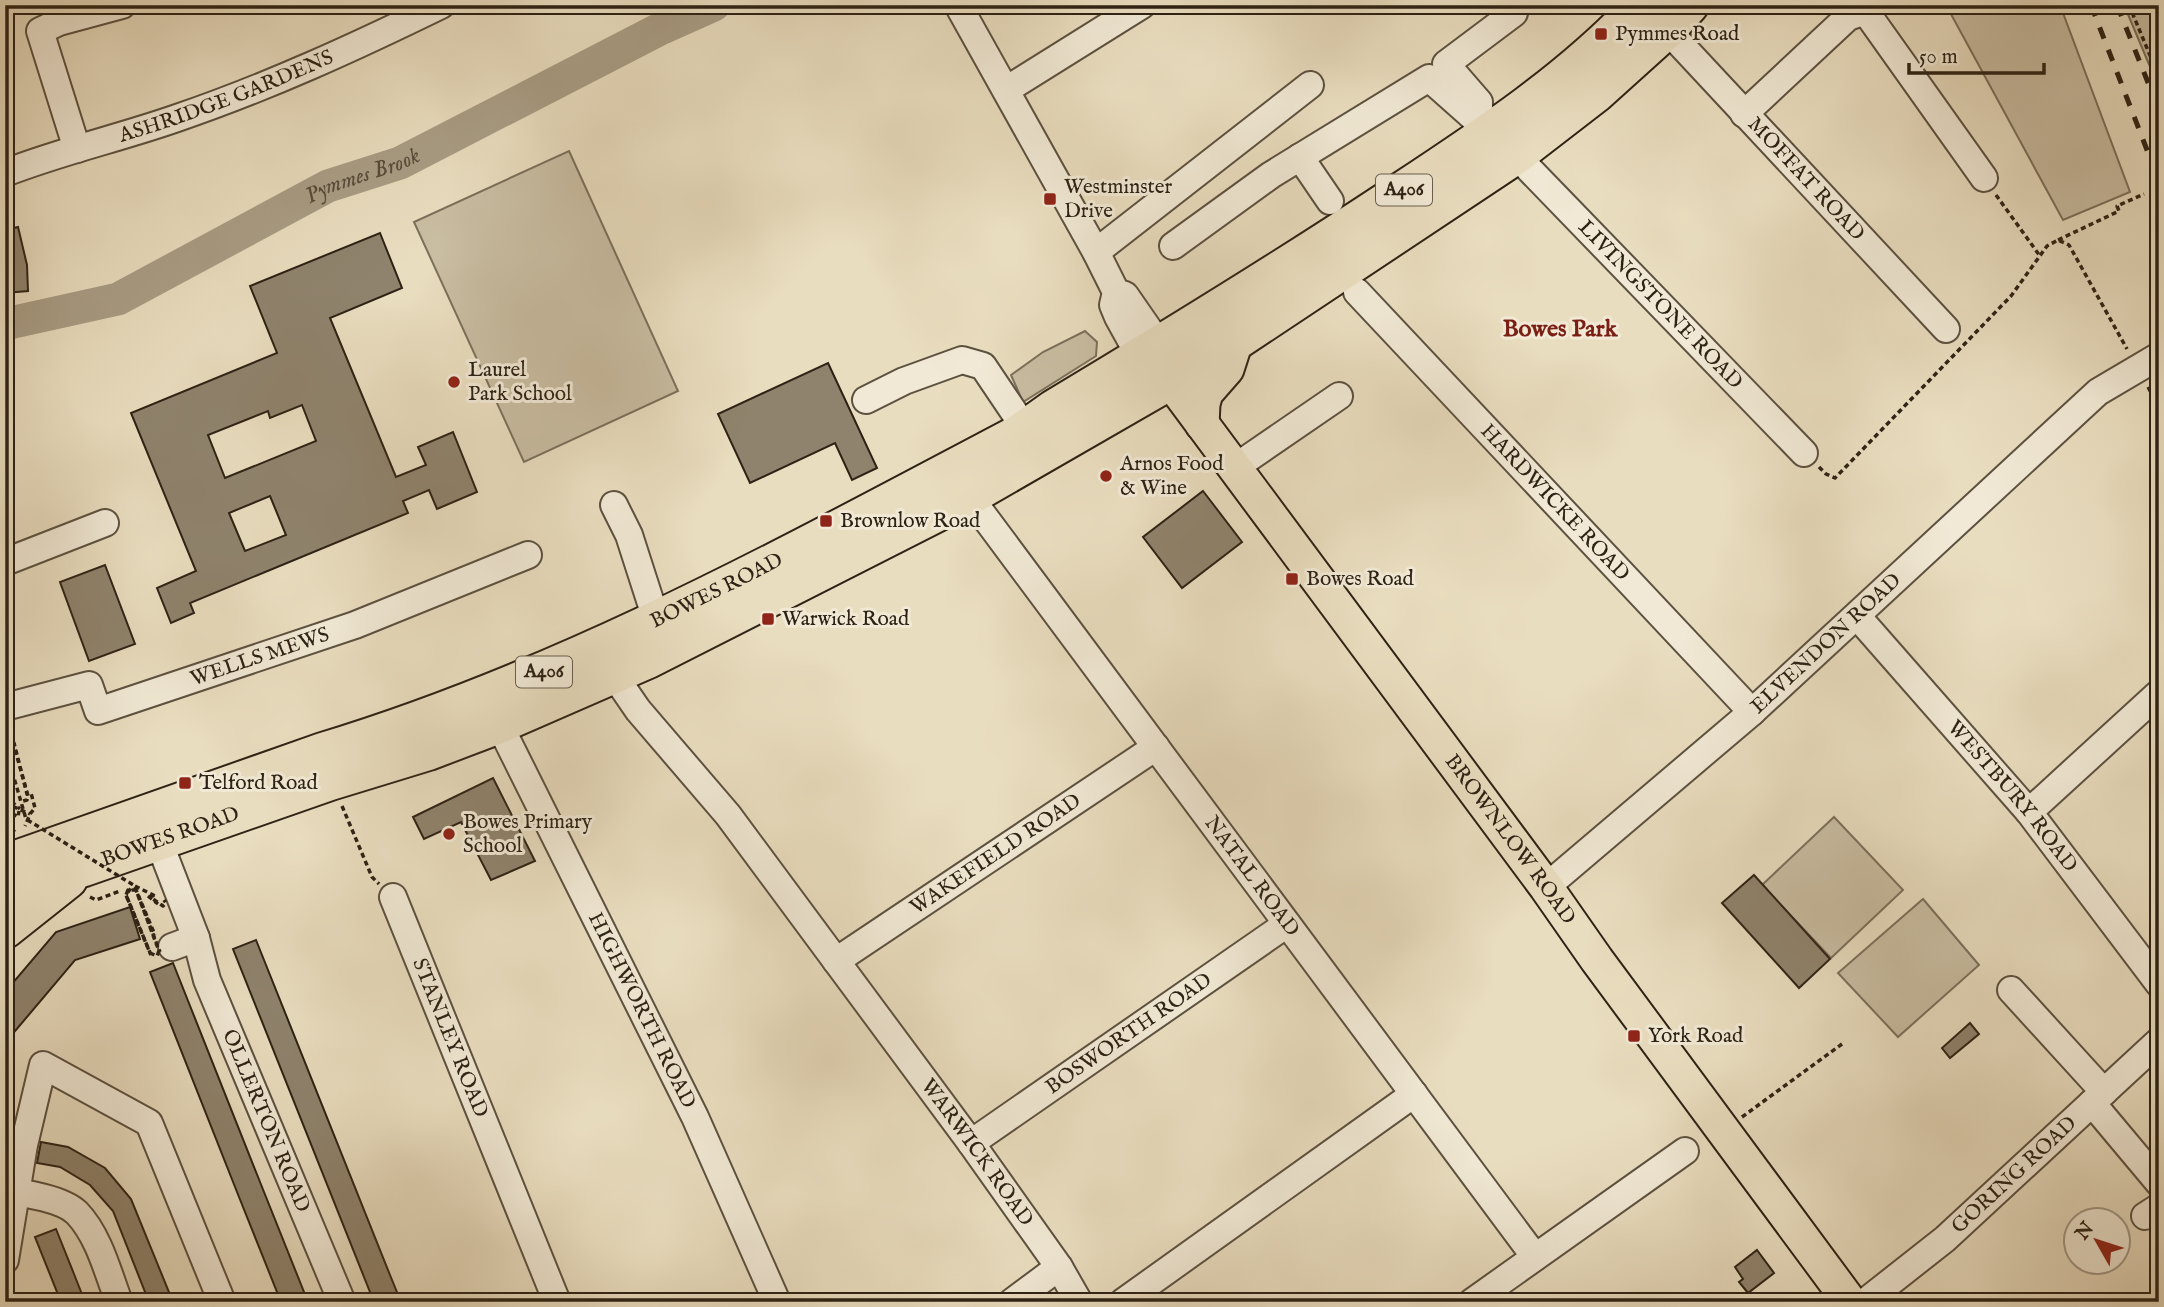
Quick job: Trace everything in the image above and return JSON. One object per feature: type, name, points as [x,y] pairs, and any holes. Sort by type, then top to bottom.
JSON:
[{"type":"highway","name":"BOWES ROAD","points":[[21,831],[323,752],[376,736],[538,675],[604,662],[648,659],[969,496],[1159,366],[1323,243],[1494,135],[1596,93],[1660,11]]},
{"type":"highway","name":"BOWES ROAD","points":[[1348,283],[1494,135]]},
{"type":"highway","name":"A406","points":[[1159,366],[1236,341],[1348,283]]},
{"type":"highway","name":"BOWES ROAD","points":[[5,929],[159,842],[330,781],[428,751],[499,723],[604,662],[657,622],[783,559],[1019,434],[1054,409],[1159,366]]},
{"type":"highway","name":"BOWES ROAD","points":[[5,886],[87,882]]},
{"type":"main road","points":[[1202,424],[1206,393],[1227,369],[1236,341]]},
{"type":"main road","name":"BROWNLOW ROAD","points":[[1159,366],[1850,1302]]},
{"type":"street","points":[[77,149],[40,31],[58,22],[122,5]]},
{"type":"street","name":"ASHRIDGE GARDENS","points":[[5,173],[177,118],[328,59],[441,5]]},
{"type":"street","points":[[958,5],[1096,252],[1116,292],[1113,305],[1118,317],[1134,345],[1159,366]]},
{"type":"street","points":[[1006,90],[1142,5]]},
{"type":"street","points":[[1744,114],[1848,17],[1863,8],[1984,178]]},
{"type":"street","name":"MOFFAT ROAD","points":[[1660,11],[1744,114],[1946,329]]},
{"type":"street","points":[[1494,135],[1479,111],[1479,102],[1447,64],[1514,13]]},
{"type":"street","name":"LIVINGSTONE ROAD","points":[[1300,157],[1429,78],[1530,170],[1804,453]]},
{"type":"street","points":[[1096,252],[1310,85]]},
{"type":"street","points":[[1173,246],[1300,157],[1330,201]]},
{"type":"street","name":"HARDWICKE ROAD","points":[[1348,283],[1752,712]]},
{"type":"street","points":[[866,400],[904,381],[962,360],[983,366],[1016,415],[1019,434]]},
{"type":"street","name":"ELVENDON ROAD","points":[[1546,887],[1752,712],[2098,392],[2148,363]]},
{"type":"street","points":[[1234,468],[1339,396]]},
{"type":"street","name":"NATAL ROAD","points":[[969,496],[1535,1257]]},
{"type":"street","points":[[614,505],[629,535],[657,622]]},
{"type":"street","points":[[5,562],[104,523]]},
{"type":"street","name":"WELLS MEWS","points":[[5,707],[89,685],[98,711],[355,625],[528,555]]},
{"type":"street","name":"WESTBURY ROAD","points":[[1857,616],[2029,812],[2159,984]]},
{"type":"street","name":"WARWICK ROAD","points":[[604,662],[638,710],[729,815],[971,1143],[1059,1267],[1079,1302]]},
{"type":"street","points":[[2029,812],[2159,693]]},
{"type":"street","name":"HIGHWORTH ROAD","points":[[499,723],[695,1117],[778,1302]]},
{"type":"street","name":"WAKEFIELD ROAD","points":[[836,961],[1156,747]]},
{"type":"street","name":"OLLERTON ROAD","points":[[159,842],[176,945],[207,980],[342,1302]]},
{"type":"street","name":"STANLEY ROAD","points":[[393,897],[557,1302]]},
{"type":"street","name":"BOSWORTH ROAD","points":[[971,1143],[1287,924]]},
{"type":"street","points":[[2011,990],[2098,1097],[2159,1183]]},
{"type":"street","name":"GORING ROAD","points":[[1865,1302],[1945,1239],[2159,1041]]},
{"type":"street","points":[[5,1260],[11,1192],[43,1065],[149,1122],[222,1302]]},
{"type":"street","points":[[1123,1302],[1414,1094]]},
{"type":"street","points":[[1472,1302],[1685,1151]]},
{"type":"street","points":[[11,1192],[52,1200],[76,1212],[93,1236],[119,1302]]},
{"type":"street","points":[[1012,1302],[1059,1267]]},
{"type":"path","points":[[2129,5],[2159,77]]},
{"type":"path","points":[[1984,178],[2040,256]]},
{"type":"path","points":[[1804,453],[1826,474],[1835,478],[2011,296],[2047,246],[2119,211],[2118,206],[2144,194]]},
{"type":"path","points":[[2058,240],[2069,245],[2148,363]]},
{"type":"path","points":[[5,745],[11,741],[14,743],[27,794],[31,793],[35,808],[21,831]]},
{"type":"path","points":[[13,742],[27,800],[20,799],[5,745],[13,742]]},
{"type":"path","points":[[5,745],[21,831]]},
{"type":"path","points":[[330,781],[372,877],[393,897]]},
{"type":"path","points":[[5,796],[21,831]]},
{"type":"path","points":[[5,803],[21,831],[153,897],[161,906]]},
{"type":"path","points":[[5,809],[21,819],[21,831]]},
{"type":"path","points":[[87,882],[96,900],[120,891]]},
{"type":"path","points":[[135,888],[160,952],[158,956],[149,954],[126,895],[131,888],[136,890],[176,945]]},
{"type":"path","points":[[135,888],[159,951],[157,956],[150,953],[126,895],[128,890],[135,888]]},
{"type":"path","points":[[148,895],[153,897]]},
{"type":"path","points":[[153,897],[150,897],[151,900],[163,906],[166,904],[164,900]]},
{"type":"path","points":[[1724,1132],[1842,1044]]},
{"type":"shaded area","points":[[1946,5],[2060,5],[2130,192],[2063,220]]},
{"type":"shaded area","points":[[2124,5],[2159,5],[2159,88]]},
{"type":"shaded area","points":[[569,151],[678,391],[524,462],[414,222]]},
{"type":"shaded area","points":[[1085,331],[1097,342],[1096,356],[1023,402],[1011,375],[1043,352]]},
{"type":"shaded area","points":[[1834,817],[1903,890],[1831,958],[1762,885]]},
{"type":"shaded area","points":[[1923,899],[1979,965],[1898,1037],[1838,973]]},
{"type":"building","points":[[18,227],[27,265],[28,291],[5,293],[5,230]]},
{"type":"building","points":[[380,233],[402,288],[330,318],[396,477],[426,465],[418,447],[453,432],[477,492],[437,509],[429,490],[403,501],[408,513],[190,603],[194,613],[171,623],[157,588],[196,571],[131,413],[277,353],[250,286]],"holes":[[[302,405],[316,441],[225,478],[208,435],[268,411],[270,418]],[[270,496],[286,535],[245,551],[229,513]]]},
{"type":"building","points":[[828,363],[877,468],[852,480],[835,443],[750,483],[718,414]]},
{"type":"building","points":[[1203,491],[1242,542],[1182,588],[1143,537]]},
{"type":"building","points":[[105,565],[135,644],[89,661],[60,582]]},
{"type":"building","points":[[493,778],[535,861],[491,880],[461,822],[424,839],[413,817]]},
{"type":"building","points":[[1754,875],[1830,959],[1799,988],[1722,903]]},
{"type":"building","points":[[130,907],[140,939],[75,960],[5,1043],[5,992],[56,932]]},
{"type":"building","points":[[256,940],[401,1302],[374,1302],[233,949]]},
{"type":"building","points":[[173,963],[308,1302],[281,1302],[239,1197],[150,972]]},
{"type":"building","points":[[1970,1023],[1979,1034],[1950,1058],[1942,1048]]},
{"type":"building","points":[[41,1142],[68,1147],[105,1168],[131,1199],[173,1302],[149,1302],[113,1211],[90,1185],[60,1167],[37,1163]]},
{"type":"building","points":[[56,1229],[85,1302],[61,1302],[35,1237]]},
{"type":"building","points":[[1757,1250],[1774,1273],[1748,1293],[1739,1282],[1743,1279],[1735,1267]]},
{"type":"waterway","name":"Pymmes Brook","points":[[5,324],[118,299],[328,186],[400,163],[658,30],[714,5]]},
{"type":"railway","points":[[2091,5],[2159,181]]},
{"type":"railway","points":[[2117,5],[2159,110]]},
{"type":"place","name":"Pymmes Road","points":[[1601,34]]},
{"type":"place","name":"Westminster Drive","points":[[1050,199]]},
{"type":"place","name":"Laurel Park School","points":[[454,382]]},
{"type":"place","name":"Arnos Food & Wine","points":[[1106,476]]},
{"type":"place","name":"Brownlow Road","points":[[826,521]]},
{"type":"place","name":"Bowes Road","points":[[1292,579]]},
{"type":"place","name":"Warwick Road","points":[[768,619]]},
{"type":"place","name":"Telford Road","points":[[185,783]]},
{"type":"place","name":"Bowes Primary School","points":[[449,834]]},
{"type":"place","name":"York Road","points":[[1634,1036]]},
{"type":"district","name":"Bowes Park","points":[[1560,329]]}]
